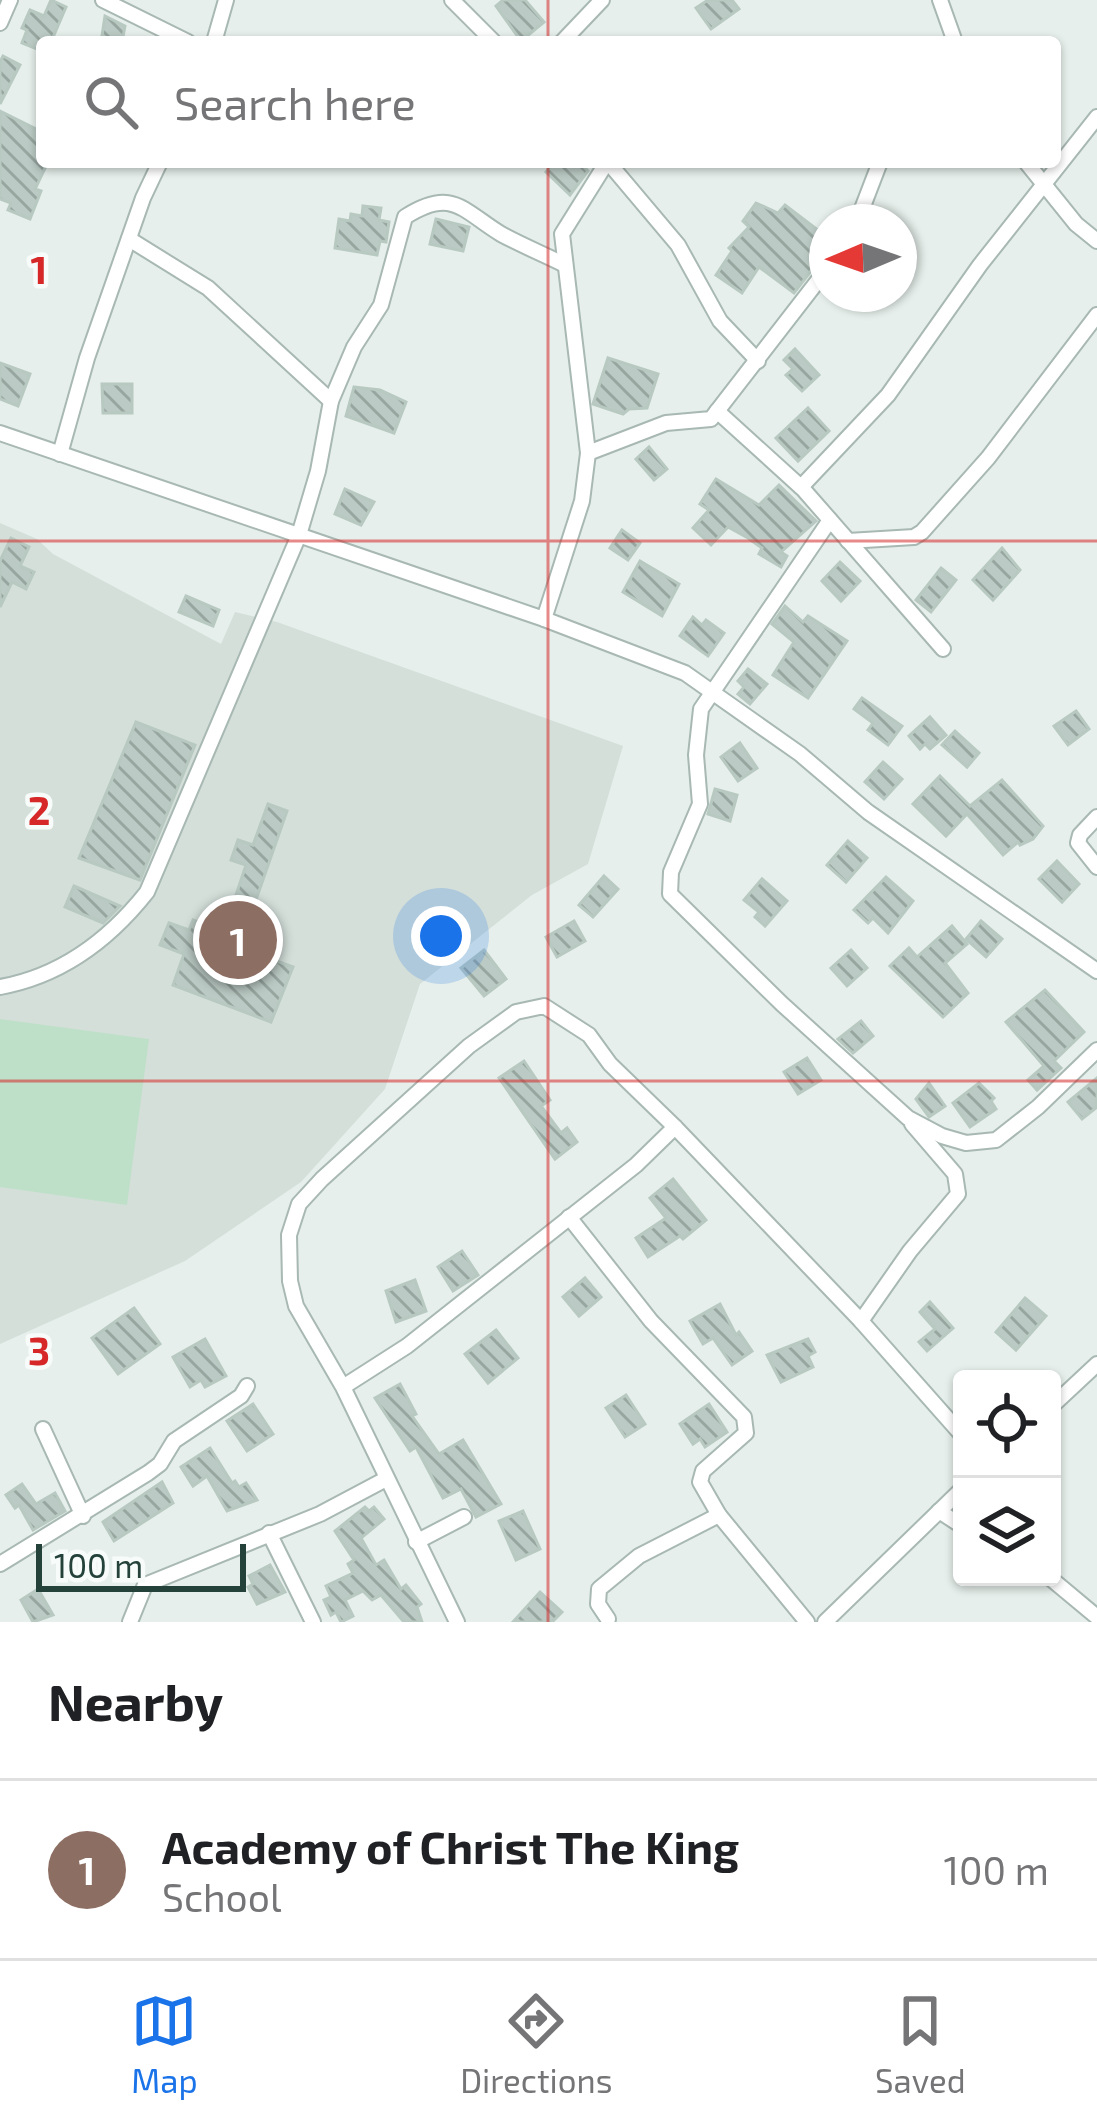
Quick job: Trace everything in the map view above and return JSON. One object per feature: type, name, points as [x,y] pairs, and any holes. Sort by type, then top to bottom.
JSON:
[{"type":"street","points":[[0,23],[10,0]]},
{"type":"street","points":[[103,0],[176,36]]},
{"type":"street","points":[[216,36],[226,0]]},
{"type":"street","points":[[452,0],[488,36]]},
{"type":"street","points":[[568,36],[602,0]]},
{"type":"street","points":[[940,0],[953,36]]},
{"type":"street","points":[[1061,165],[1097,117]]},
{"type":"street","points":[[60,454],[76,391],[158,168]]},
{"type":"street","points":[[544,619],[582,501],[588,453],[562,234],[604,168]]},
{"type":"street","points":[[613,168],[678,244],[720,321],[758,362]]},
{"type":"street","points":[[864,204],[878,168]]},
{"type":"street","points":[[1031,168],[1097,241]]},
{"type":"street","points":[[801,487],[888,395],[980,265],[1059,168]]},
{"type":"street","points":[[0,987],[26,982],[89,949],[121,925],[147,892],[299,535],[318,471],[331,401],[354,347],[377,314],[402,221],[442,202],[464,206],[505,236],[563,264]]},
{"type":"street","points":[[129,239],[208,288],[331,401]]},
{"type":"street","points":[[588,453],[666,423],[711,419],[809,293]]},
{"type":"street","points":[[848,541],[918,535],[988,458],[1097,315]]},
{"type":"street","points":[[717,411],[801,487],[943,649]]},
{"type":"street","points":[[0,433],[544,619],[685,673],[800,754],[868,812],[1097,970]]},
{"type":"street","points":[[830,520],[701,709],[697,728],[700,804],[671,872],[670,893],[695,922],[908,1118],[955,1174],[958,1194],[861,1321]]},
{"type":"street","points":[[1097,818],[1078,843],[1097,867]]},
{"type":"street","points":[[457,1622],[344,1387],[296,1306],[289,1235],[299,1204],[469,1046],[516,1012],[544,1006],[589,1035],[610,1064],[861,1321],[953,1425]]},
{"type":"street","points":[[908,1118],[966,1143],[996,1140],[1097,1050]]},
{"type":"street","points":[[344,1387],[407,1346],[636,1165],[675,1127]]},
{"type":"street","points":[[569,1216],[651,1321],[744,1417],[746,1433],[703,1471],[700,1482],[719,1515],[807,1622]]},
{"type":"street","points":[[1061,1398],[1097,1364]]},
{"type":"street","points":[[0,1564],[160,1464],[174,1441],[241,1396],[247,1385]]},
{"type":"street","points":[[43,1429],[83,1516]]},
{"type":"street","points":[[130,1622],[145,1585],[320,1514],[386,1479]]},
{"type":"street","points":[[834,1619],[953,1497]]},
{"type":"street","points":[[938,1511],[953,1520]]},
{"type":"street","points":[[608,1618],[598,1604],[599,1589],[639,1556],[719,1515]]},
{"type":"street","points":[[416,1542],[464,1516]]},
{"type":"street","points":[[269,1533],[313,1622]]},
{"type":"street","points":[[1060,1586],[1097,1617]]},
{"type":"shaded area","points":[[0,523],[37,539],[53,554],[221,644],[235,612],[277,622],[623,746],[588,864],[532,895],[420,984],[385,1089],[301,1182],[185,1261],[0,1344]]},
{"type":"green space","points":[[0,1019],[149,1039],[127,1205],[0,1187]]},
{"type":"building","points":[[51,0],[66,7],[54,36],[36,36],[36,49],[22,43],[30,10],[44,16]]},
{"type":"building","points":[[503,0],[525,0],[544,22],[527,36],[517,36],[496,6]]},
{"type":"building","points":[[708,0],[732,0],[739,9],[711,29],[696,8]]},
{"type":"building","points":[[105,16],[125,26],[123,36],[102,36]]},
{"type":"building","points":[[3,56],[20,65],[0,104],[0,62]]},
{"type":"building","points":[[0,111],[36,129],[36,168],[45,168],[35,189],[41,191],[30,219],[8,210],[11,203],[0,199]]},
{"type":"building","points":[[550,168],[588,171],[570,195],[546,172]]},
{"type":"building","points":[[756,203],[778,213],[785,205],[809,223],[809,274],[794,293],[759,267],[742,293],[716,275],[732,251],[729,248],[749,227],[743,221]]},
{"type":"building","points":[[363,206],[381,208],[379,220],[389,222],[386,242],[380,241],[377,255],[335,248],[339,219],[362,216]]},
{"type":"building","points":[[436,219],[469,227],[463,251],[430,244]]},
{"type":"building","points":[[795,349],[819,375],[802,391],[786,375],[793,369],[784,360]]},
{"type":"building","points":[[608,358],[658,374],[647,408],[623,414],[593,404]]},
{"type":"building","points":[[0,363],[30,374],[18,406],[0,399]]},
{"type":"building","points":[[102,384],[132,384],[132,413],[103,413]]},
{"type":"building","points":[[354,387],[380,390],[406,402],[394,433],[346,416]]},
{"type":"building","points":[[808,408],[829,431],[798,461],[776,438]]},
{"type":"building","points":[[649,447],[667,469],[654,480],[636,459]]},
{"type":"building","points":[[716,479],[759,505],[779,485],[816,521],[781,552],[787,556],[781,567],[759,554],[762,548],[728,527],[711,545],[693,528],[709,510],[700,504]]},
{"type":"building","points":[[345,489],[374,502],[361,525],[335,514]]},
{"type":"building","points":[[622,530],[640,543],[628,560],[610,548]]},
{"type":"building","points":[[11,538],[29,547],[20,566],[34,572],[26,589],[12,582],[0,607],[0,561]]},
{"type":"building","points":[[1002,548],[1020,570],[993,600],[973,580]]},
{"type":"building","points":[[640,561],[679,584],[662,616],[623,592]]},
{"type":"building","points":[[840,562],[860,581],[841,601],[822,581]]},
{"type":"building","points":[[941,568],[956,580],[931,612],[916,600]]},
{"type":"building","points":[[186,596],[219,610],[213,626],[179,612]]},
{"type":"building","points":[[785,606],[803,622],[808,616],[847,641],[808,698],[773,675],[794,642],[772,624]]},
{"type":"building","points":[[693,617],[724,633],[708,656],[680,636]]},
{"type":"building","points":[[748,669],[767,684],[750,704],[738,694],[744,687],[738,681]]},
{"type":"building","points":[[862,698],[902,726],[888,745],[868,730],[873,723],[854,709]]},
{"type":"building","points":[[1076,711],[1089,729],[1068,745],[1054,726]]},
{"type":"building","points":[[930,717],[946,735],[930,749],[925,744],[920,749],[909,736]]},
{"type":"building","points":[[136,722],[195,745],[140,880],[79,858]]},
{"type":"building","points":[[955,731],[979,753],[967,767],[942,745]]},
{"type":"building","points":[[740,743],[757,768],[738,781],[721,757]]},
{"type":"building","points":[[883,762],[902,779],[884,799],[865,782]]},
{"type":"building","points":[[940,776],[970,806],[1002,780],[1043,826],[1033,839],[1018,842],[1003,855],[967,814],[946,836],[913,804]]},
{"type":"building","points":[[715,789],[737,795],[730,821],[708,814]]},
{"type":"building","points":[[268,804],[287,811],[250,917],[231,910],[246,865],[231,860],[238,840],[253,845]]},
{"type":"building","points":[[848,841],[867,858],[846,882],[827,865]]},
{"type":"building","points":[[1057,861],[1079,884],[1062,902],[1039,879]]},
{"type":"building","points":[[604,876],[618,889],[593,917],[579,905]]},
{"type":"building","points":[[886,877],[913,901],[888,933],[873,918],[868,923],[854,910]]},
{"type":"building","points":[[762,879],[787,901],[765,926],[755,917],[759,912],[744,900]]},
{"type":"building","points":[[74,886],[120,906],[103,923],[65,907]]},
{"type":"building","points":[[193,920],[210,927],[206,937],[255,955],[260,941],[276,947],[271,959],[293,967],[271,1022],[173,985],[184,954],[160,945],[169,923],[189,930]]},
{"type":"building","points":[[574,921],[585,941],[557,957],[546,937]]},
{"type":"building","points":[[981,921],[1002,939],[986,957],[966,939]]},
{"type":"building","points":[[952,926],[967,944],[945,963],[968,993],[943,1017],[890,966],[909,948],[917,957]]},
{"type":"building","points":[[484,950],[506,979],[484,996],[461,968]]},
{"type":"building","points":[[851,950],[867,968],[847,986],[831,968]]},
{"type":"building","points":[[1045,990],[1084,1032],[1054,1061],[1061,1068],[1037,1090],[1028,1080],[1044,1066],[1006,1022]]},
{"type":"building","points":[[861,1021],[873,1036],[853,1053],[838,1039]]},
{"type":"building","points":[[807,1058],[821,1080],[798,1094],[784,1072]]},
{"type":"building","points":[[524,1061],[550,1100],[541,1106],[561,1133],[567,1128],[577,1142],[555,1159],[499,1078]]},
{"type":"building","points":[[1097,1078],[1097,1107],[1082,1119],[1068,1102]]},
{"type":"building","points":[[929,1083],[945,1106],[929,1117],[916,1099]]},
{"type":"building","points":[[979,1083],[994,1098],[996,1109],[970,1127],[953,1103]]},
{"type":"building","points":[[673,1179],[706,1220],[683,1239],[680,1236],[648,1257],[636,1238],[666,1218],[650,1198]]},
{"type":"building","points":[[462,1251],[478,1275],[453,1291],[438,1267]]},
{"type":"building","points":[[585,1278],[601,1297],[579,1316],[563,1297]]},
{"type":"building","points":[[415,1280],[426,1311],[396,1322],[386,1291]]},
{"type":"building","points":[[1025,1298],[1046,1316],[1016,1350],[996,1332]]},
{"type":"building","points":[[930,1302],[953,1328],[927,1351],[919,1342],[935,1329],[920,1312]]},
{"type":"building","points":[[720,1304],[736,1335],[739,1332],[752,1351],[732,1365],[713,1338],[703,1344],[690,1321]]},
{"type":"building","points":[[134,1308],[160,1344],[118,1374],[92,1338]]},
{"type":"building","points":[[496,1330],[518,1358],[488,1383],[465,1354]]},
{"type":"building","points":[[205,1339],[226,1376],[205,1387],[201,1380],[190,1387],[173,1357]]},
{"type":"building","points":[[808,1339],[815,1352],[808,1356],[813,1367],[781,1382],[767,1355]]},
{"type":"building","points":[[400,1384],[416,1414],[412,1416],[439,1454],[463,1440],[501,1504],[476,1517],[461,1489],[443,1498],[416,1447],[410,1451],[375,1398]]},
{"type":"building","points":[[626,1395],[645,1424],[625,1437],[606,1408]]},
{"type":"building","points":[[253,1404],[273,1434],[247,1451],[227,1421]]},
{"type":"building","points":[[709,1404],[727,1432],[705,1447],[700,1439],[693,1444],[680,1424]]},
{"type":"building","points":[[210,1448],[232,1483],[239,1487],[246,1483],[257,1500],[227,1511],[207,1476],[193,1486],[181,1467]]},
{"type":"building","points":[[162,1482],[173,1503],[114,1541],[103,1522]]},
{"type":"building","points":[[22,1484],[36,1504],[55,1493],[65,1511],[33,1530],[19,1505],[15,1508],[6,1495]]},
{"type":"building","points":[[365,1507],[369,1511],[374,1507],[384,1519],[361,1538],[376,1565],[384,1560],[401,1589],[406,1585],[421,1604],[417,1607],[422,1622],[404,1622],[381,1595],[372,1600],[363,1591],[345,1600],[353,1616],[341,1622],[336,1612],[331,1615],[324,1600],[331,1597],[326,1586],[353,1573],[348,1564],[354,1560],[335,1531]]},
{"type":"building","points":[[523,1511],[540,1549],[516,1560],[499,1521]]},
{"type":"building","points":[[270,1565],[285,1592],[257,1604],[248,1587],[253,1584],[249,1576]]},
{"type":"building","points":[[38,1589],[53,1615],[33,1622],[21,1600]]},
{"type":"building","points":[[540,1592],[562,1612],[552,1622],[513,1622]]},
{"type":"place","name":"Academy of Christ The King","points":[[238,940]]}]
